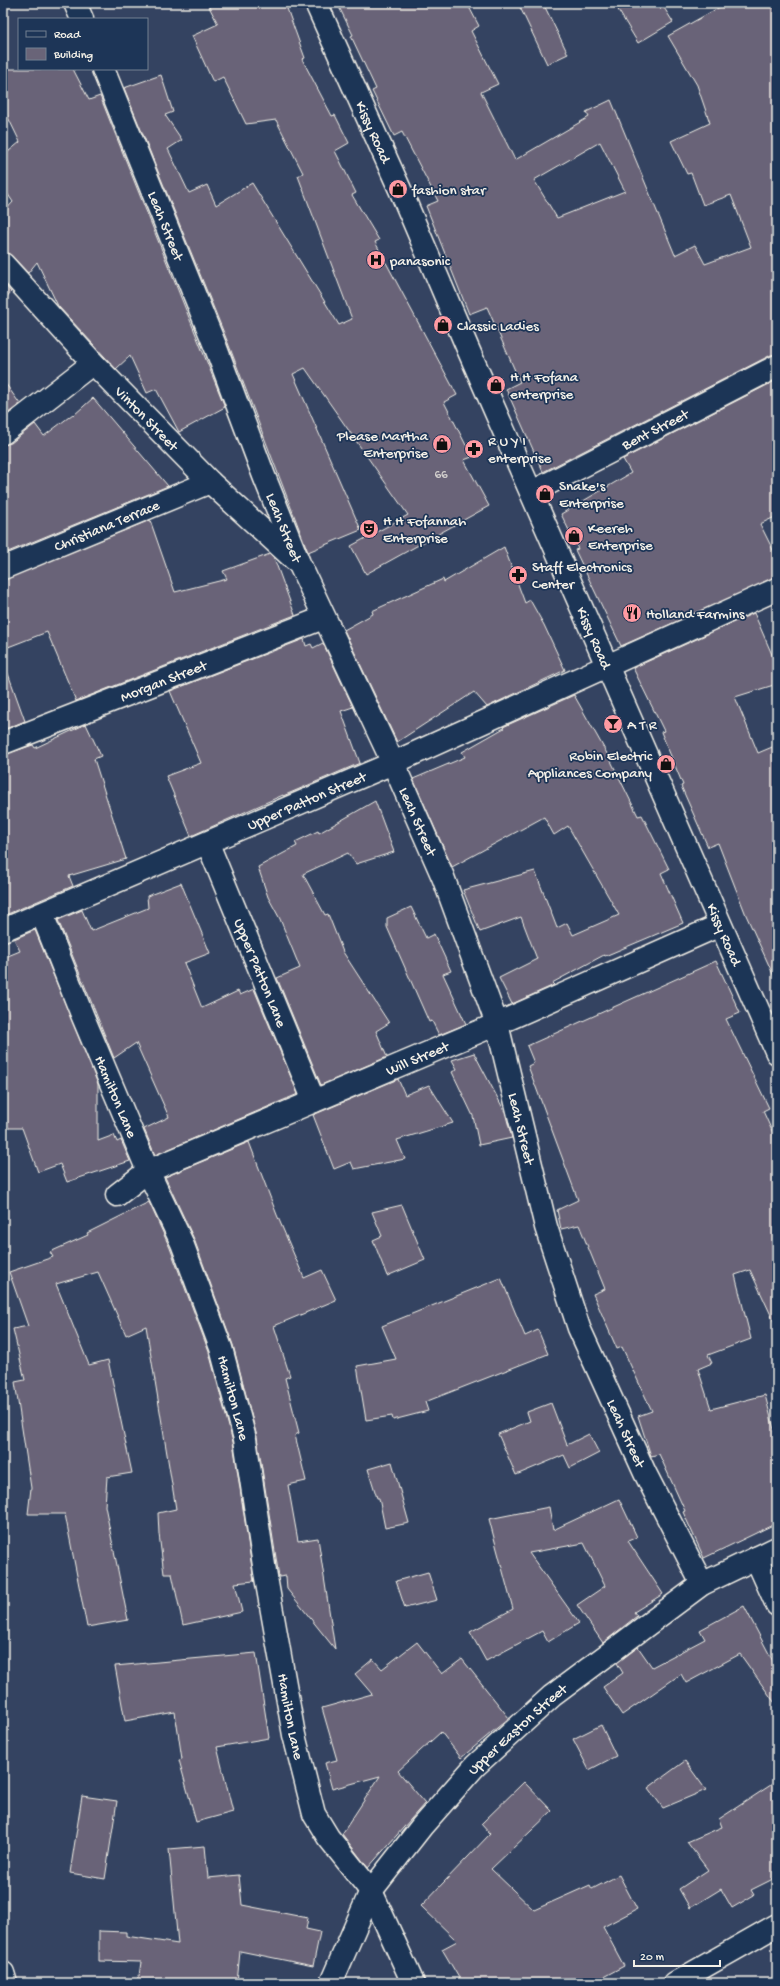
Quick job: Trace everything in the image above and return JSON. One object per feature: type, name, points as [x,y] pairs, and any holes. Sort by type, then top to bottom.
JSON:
[{"type":"street","points":[[75,3],[82,18]]},
{"type":"street","name":"Kissy Road","points":[[316,3],[402,194],[468,349],[777,1053]]},
{"type":"street","name":"Leah Street","points":[[103,70],[216,348],[264,476],[299,563],[323,618],[393,763],[443,877],[497,1024],[546,1227],[579,1328],[645,1473],[702,1584]]},
{"type":"street","name":"Vinton Street","points":[[3,264],[93,363],[210,482],[299,563]]},
{"type":"street","points":[[3,433],[93,363]]},
{"type":"street","name":"Bent Street","points":[[532,492],[777,366]]},
{"type":"street","name":"Christiana Terrace","points":[[3,568],[210,482]]},
{"type":"street","name":"Upper Patton Street","points":[[3,930],[208,844],[393,763],[607,664],[777,589]]},
{"type":"street","name":"Morgan Street","points":[[3,743],[323,618]]},
{"type":"street","name":"Upper Patton Lane","points":[[208,844],[314,1100]]},
{"type":"street","name":"Hamilton Lane","points":[[42,914],[83,1017],[148,1171],[182,1243],[221,1348],[245,1439],[265,1572],[294,1735],[314,1814],[328,1837],[371,1891],[414,1983]]},
{"type":"street","name":"Will Street","points":[[117,1195],[148,1171],[497,1024],[720,925]]},
{"type":"street","name":"Upper Easton Street","points":[[331,1983],[371,1891],[422,1826],[475,1766],[552,1696],[702,1584],[777,1548]]},
{"type":"street","points":[[756,1558],[777,1605]]},
{"type":"street","points":[[675,1983],[777,1925]]},
{"type":"street","points":[[3,1973],[6,1983]]},
{"type":"building","points":[[207,3],[285,3],[305,58],[302,59],[332,116],[335,115],[349,143],[335,151],[356,193],[352,195],[379,240],[375,242],[457,395],[444,402],[472,457],[464,460],[489,506],[366,574],[351,546],[408,515],[305,368],[293,374],[361,530],[308,552],[228,343],[124,88],[161,75],[173,112],[165,115],[182,140],[168,149],[189,193],[207,185],[216,205],[252,183],[339,325],[352,319],[298,176],[303,173],[276,120],[246,124],[223,77],[213,82],[192,36],[218,24]]},
{"type":"building","points":[[337,3],[467,3],[479,26],[471,31],[498,84],[481,92],[515,160],[589,117],[586,112],[611,100],[675,255],[695,245],[705,264],[751,247],[731,195],[703,205],[691,173],[687,174],[671,141],[710,123],[697,85],[668,36],[727,3],[772,3],[777,13],[777,354],[771,355],[543,472],[506,389],[520,382],[487,307],[469,314],[426,206],[438,201],[402,132],[394,136],[372,91],[376,89],[351,36],[353,35]],"holes":[[[600,142],[625,191],[557,218],[534,180]]]},
{"type":"building","points":[[518,3],[543,3],[568,54],[547,64]]},
{"type":"building","points":[[614,3],[661,3],[673,22],[638,43]]},
{"type":"building","points":[[3,69],[74,70],[89,100],[100,96],[225,407],[179,432],[156,389],[147,393],[130,356],[116,369],[58,306],[37,262],[28,273],[12,256],[3,252],[3,213],[13,202],[3,187],[3,156],[20,142],[3,107]]},
{"type":"building","points":[[3,283],[11,292],[3,301]]},
{"type":"building","points":[[3,380],[20,404],[3,417]]},
{"type":"building","points":[[777,380],[777,516],[760,524],[777,558],[777,577],[621,646],[575,550],[578,549],[561,514],[631,473],[623,459]]},
{"type":"building","points":[[93,398],[168,486],[3,554],[3,445],[11,443],[35,424],[44,436],[73,414],[74,415]]},
{"type":"building","points":[[150,520],[175,592],[227,579],[223,571],[270,554],[274,558],[295,615],[76,701],[47,632],[3,649],[3,580]]},
{"type":"building","points":[[504,547],[525,603],[530,600],[544,625],[565,670],[487,707],[474,692],[397,742],[344,630],[373,614],[372,611],[443,579],[444,582]]},
{"type":"building","points":[[754,613],[777,666],[777,684],[735,697],[758,753],[777,745],[777,983],[746,915],[718,843],[708,847],[681,786],[683,785],[661,732],[664,731],[633,668]]},
{"type":"building","points":[[304,639],[306,646],[311,644],[313,648],[323,643],[353,707],[341,711],[360,763],[191,836],[166,776],[201,763],[170,691]]},
{"type":"building","points":[[6,668],[25,721],[3,730],[3,669]]},
{"type":"building","points":[[574,695],[610,759],[638,816],[642,815],[669,869],[661,873],[683,923],[605,956],[604,955],[552,983],[554,985],[512,1004],[499,978],[537,959],[521,917],[480,932],[463,890],[535,871],[557,928],[567,923],[573,935],[619,915],[568,826],[554,835],[544,817],[452,867],[413,779],[465,757],[462,752],[504,728],[503,727]]},
{"type":"building","points":[[86,724],[101,756],[94,759],[126,859],[69,876],[73,886],[3,916],[3,755],[33,745],[35,748]]},
{"type":"building","points":[[375,801],[394,852],[356,864],[348,853],[303,874],[325,915],[328,914],[343,952],[389,1023],[376,1031],[387,1057],[321,1085],[277,978],[300,968],[280,919],[268,897],[258,867],[297,846],[295,842],[318,831],[319,833]]},
{"type":"building","points":[[181,883],[210,953],[184,963],[202,1008],[238,991],[240,995],[254,989],[298,1094],[155,1155],[144,1129],[169,1117],[136,1043],[114,1058],[58,920],[82,910],[91,931],[148,908],[147,896]]},
{"type":"building","points":[[411,907],[426,938],[434,934],[451,971],[443,974],[466,1024],[439,1035],[432,1021],[429,1022],[387,927],[387,918]]},
{"type":"building","points":[[35,930],[98,1084],[98,1141],[114,1135],[117,1142],[121,1140],[130,1161],[67,1182],[60,1164],[38,1172],[22,1128],[3,1128],[3,958],[20,951],[14,939]]},
{"type":"building","points":[[716,961],[740,1013],[726,1019],[769,1108],[763,1111],[777,1142],[777,1328],[750,1270],[735,1275],[751,1339],[708,1355],[712,1363],[698,1369],[711,1409],[765,1395],[777,1441],[777,1523],[704,1558],[683,1512],[685,1511],[659,1454],[651,1456],[638,1416],[652,1411],[622,1347],[617,1349],[593,1294],[605,1289],[579,1225],[561,1229],[557,1210],[578,1200],[528,1066],[534,1063],[527,1046]]},
{"type":"building","points":[[474,1053],[505,1112],[512,1138],[479,1145],[473,1116],[452,1072],[457,1069],[452,1060]]},
{"type":"building","points":[[398,1079],[405,1095],[429,1085],[453,1123],[397,1140],[405,1159],[354,1169],[351,1162],[334,1169],[313,1115]]},
{"type":"building","points":[[249,1142],[277,1215],[304,1278],[322,1270],[336,1300],[274,1326],[290,1376],[285,1378],[299,1433],[295,1435],[306,1481],[288,1485],[298,1541],[318,1538],[335,1649],[287,1589],[286,1576],[279,1577],[257,1437],[233,1345],[194,1239],[165,1177]]},
{"type":"building","points":[[149,1202],[170,1248],[209,1352],[233,1442],[254,1581],[235,1583],[242,1612],[183,1625],[172,1574],[164,1574],[159,1534],[158,1513],[176,1509],[146,1326],[126,1335],[98,1272],[56,1284],[89,1365],[108,1360],[132,1473],[107,1477],[105,1506],[128,1620],[87,1627],[65,1514],[28,1514],[31,1488],[15,1382],[25,1380],[13,1329],[28,1326],[9,1272],[53,1257],[50,1252],[88,1235],[87,1233]]},
{"type":"building","points":[[402,1205],[425,1260],[387,1276],[373,1240],[382,1236],[372,1212]]},
{"type":"building","points":[[501,1278],[525,1336],[538,1330],[548,1354],[425,1402],[428,1411],[393,1420],[392,1416],[366,1420],[357,1366],[396,1359],[382,1326]]},
{"type":"building","points":[[551,1403],[567,1445],[589,1434],[599,1453],[570,1468],[564,1455],[516,1475],[498,1434],[530,1421],[527,1412]]},
{"type":"building","points":[[392,1462],[409,1523],[385,1528],[379,1498],[377,1498],[368,1469]]},
{"type":"building","points":[[619,1499],[637,1537],[628,1541],[663,1594],[634,1612],[637,1616],[603,1643],[577,1605],[605,1586],[584,1543],[529,1553],[579,1623],[548,1642],[542,1631],[486,1661],[470,1632],[513,1609],[489,1519],[549,1507],[553,1530]]},
{"type":"building","points":[[428,1572],[437,1600],[405,1608],[396,1581]]},
{"type":"building","points":[[744,1606],[777,1669],[777,1706],[740,1654],[686,1683],[681,1674],[622,1715],[603,1687],[623,1673],[617,1663],[638,1647],[652,1667],[705,1639],[700,1630]]},
{"type":"building","points":[[417,1642],[442,1674],[462,1659],[509,1718],[461,1758],[441,1732],[398,1771],[425,1803],[368,1868],[342,1834],[380,1776],[332,1789],[325,1763],[337,1760],[322,1708],[372,1694],[355,1674],[373,1659],[382,1669]]},
{"type":"building","points":[[256,1653],[269,1738],[217,1747],[233,1812],[196,1822],[179,1760],[182,1759],[175,1712],[125,1721],[115,1666]]},
{"type":"building","points":[[601,1725],[616,1756],[589,1770],[573,1739]]},
{"type":"building","points":[[685,1761],[706,1790],[663,1808],[648,1788]]},
{"type":"building","points":[[777,1781],[777,1877],[751,1890],[754,1895],[732,1908],[721,1889],[690,1908],[679,1889],[708,1870],[687,1842],[722,1827],[719,1819]]},
{"type":"building","points":[[524,1782],[552,1811],[491,1869],[534,1910],[590,1885],[592,1889],[619,1875],[637,1909],[603,1927],[624,1966],[592,1983],[462,1983],[442,1949],[457,1941],[421,1906],[490,1834],[481,1824]]},
{"type":"building","points":[[82,1796],[117,1801],[105,1879],[70,1873]]},
{"type":"building","points":[[205,1846],[208,1878],[239,1875],[242,1905],[308,1918],[306,1929],[320,1932],[313,1966],[240,1951],[237,1983],[138,1983],[141,1962],[99,1961],[99,1931],[126,1932],[126,1936],[178,1944],[169,1849]]},
{"type":"place","name":"fashion star","points":[[398,189]]},
{"type":"place","name":"panasonic","points":[[376,260]]},
{"type":"place","name":"Classic Ladies","points":[[443,325]]},
{"type":"place","name":"H H Fofana enterprise","points":[[496,385]]},
{"type":"place","name":"Please Martha Enterprise","points":[[442,444]]},
{"type":"place","name":"R U Y I enterprise","points":[[474,449]]},
{"type":"place","name":"Snake's Enterprise","points":[[545,494]]},
{"type":"place","name":"H H Fofannah Enterprise","points":[[369,529]]},
{"type":"place","name":"Keereh Enterprise","points":[[574,536]]},
{"type":"place","name":"Staff Electronics Center","points":[[518,575]]},
{"type":"place","name":"Holland Farmins","points":[[632,613]]},
{"type":"place","name":"A T R","points":[[613,724]]},
{"type":"place","name":"Robin Electric Appliances Company","points":[[666,764]]}]
